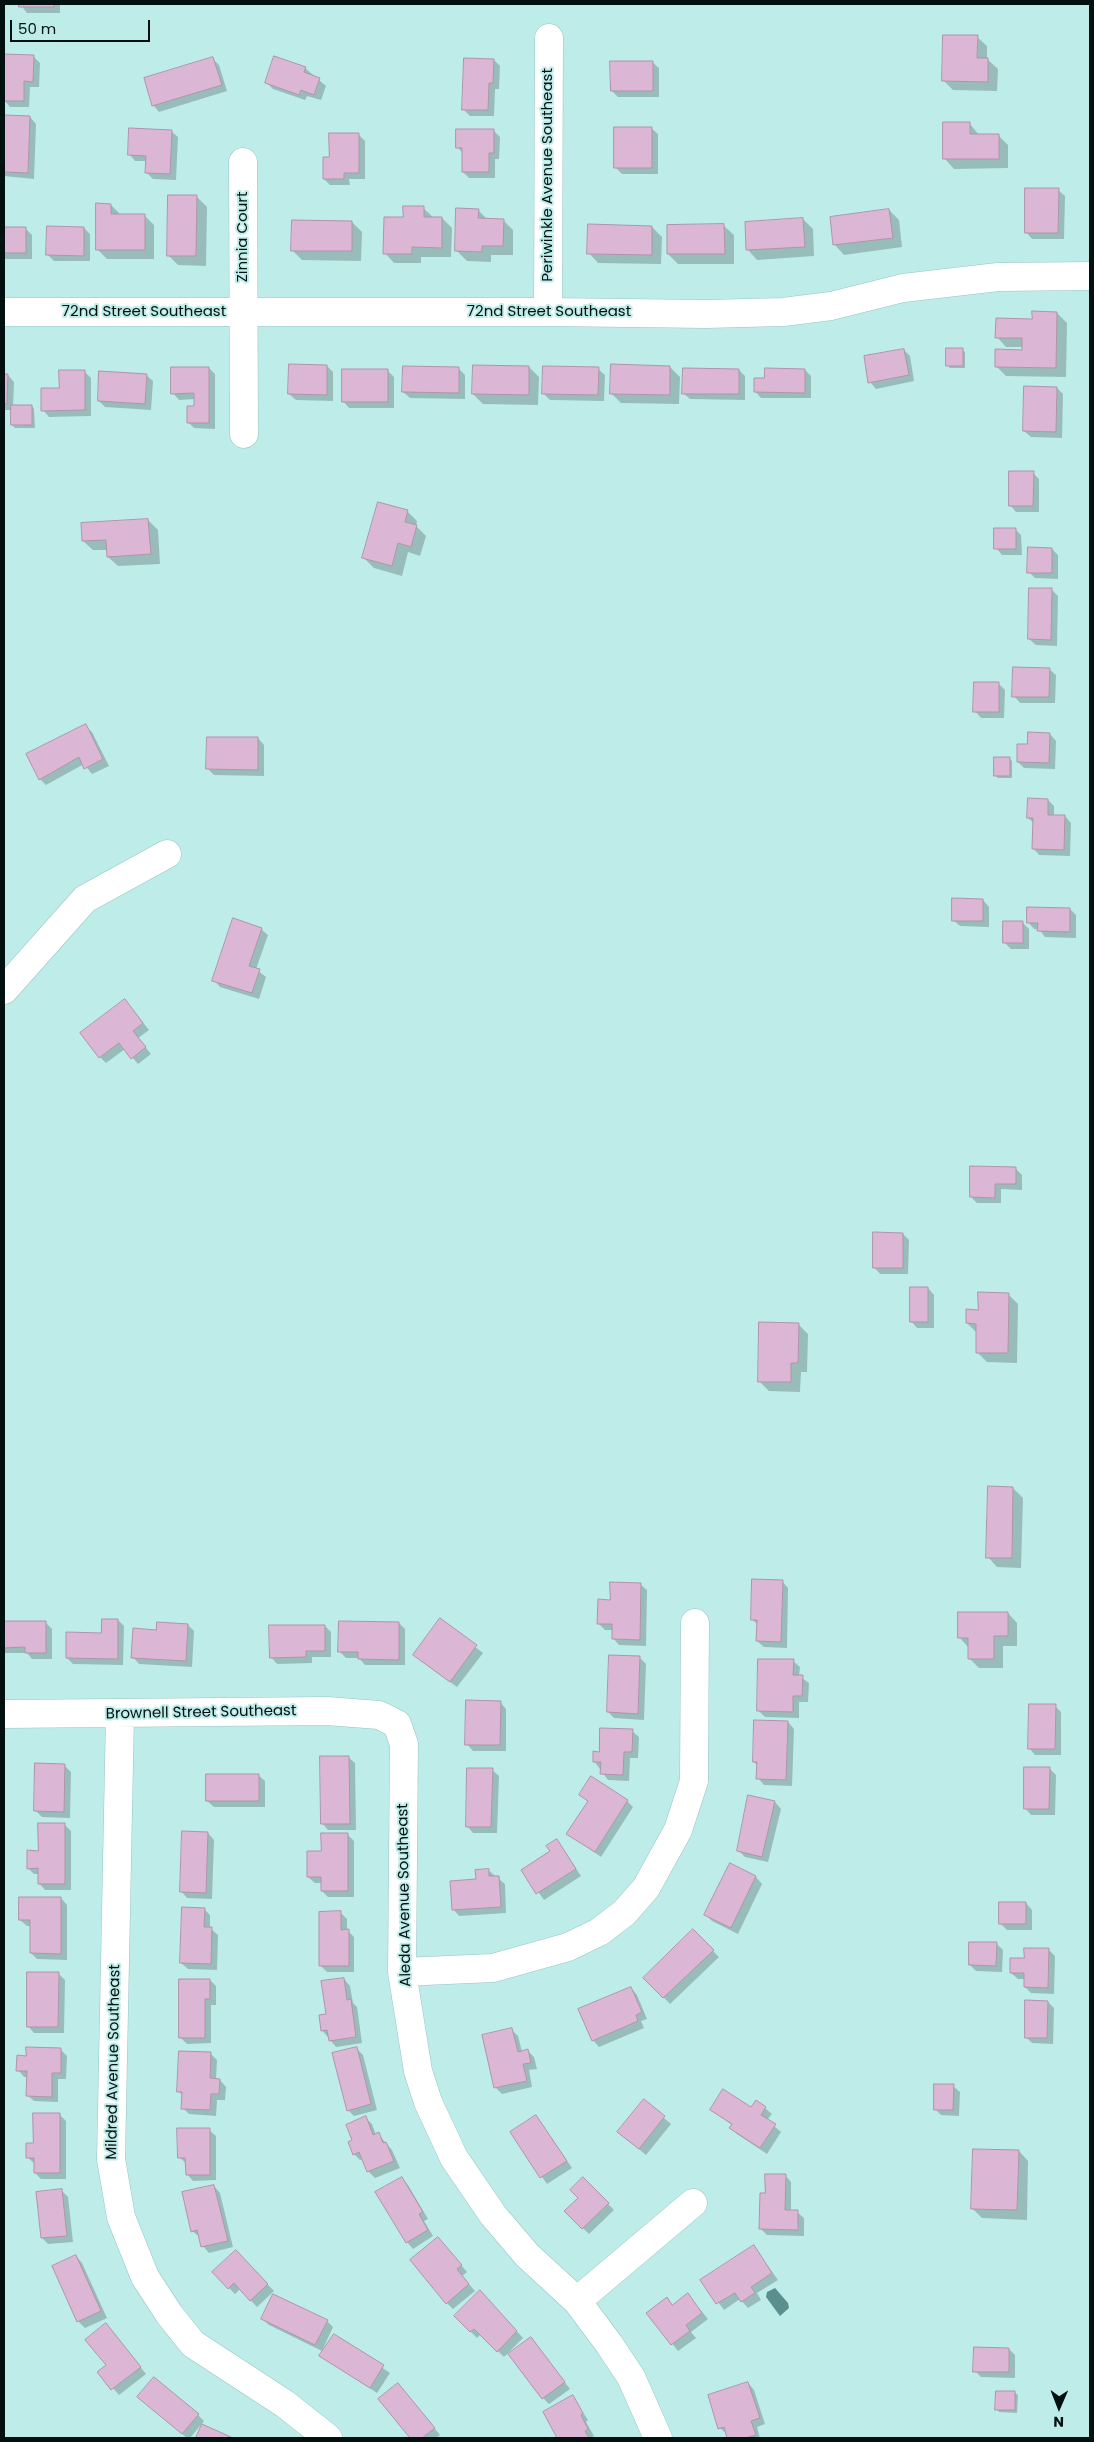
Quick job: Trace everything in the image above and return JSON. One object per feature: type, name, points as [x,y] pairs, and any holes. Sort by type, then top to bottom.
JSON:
[{"type":"street","name":"Periwinkle Avenue Southeast","points":[[548,312],[549,38]]},
{"type":"street","name":"Zinnia Court","points":[[243,162],[242,312],[244,434]]},
{"type":"street","name":"72nd Street Southeast","points":[[4,312],[548,312],[706,314],[783,312],[831,306],[913,287],[998,277],[1090,276]]},
{"type":"street","points":[[4,990],[85,900],[167,854]]},
{"type":"street","points":[[402,1972],[493,1968],[568,1947],[599,1932],[624,1913],[646,1888],[678,1830],[694,1781],[695,1623]]},
{"type":"street","name":"Brownell Street Southeast","points":[[4,1714],[327,1711],[379,1715],[397,1724]]},
{"type":"street","name":"Mildred Avenue Southeast","points":[[120,1714],[111,2159],[121,2217],[145,2277],[169,2314],[193,2344],[285,2404],[328,2438]]},
{"type":"street","name":"Aleda Avenue Southeast","points":[[397,1724],[404,1744],[402,1972],[418,2071],[428,2102],[454,2158],[493,2215],[522,2248],[577,2301],[630,2377],[658,2438]]},
{"type":"street","points":[[577,2301],[693,2203]]},
{"type":"water","points":[[775,2288],[788,2303],[789,2308],[780,2316],[766,2297],[767,2292]]},
{"type":"building","points":[[19,4],[54,4],[54,7],[19,7]]},
{"type":"building","points":[[943,35],[978,35],[977,58],[988,58],[988,82],[942,81]]},
{"type":"building","points":[[4,54],[34,55],[33,82],[24,81],[24,101],[4,101]]},
{"type":"building","points":[[274,56],[306,67],[304,72],[320,78],[314,95],[301,90],[299,95],[265,83]]},
{"type":"building","points":[[213,57],[222,85],[152,106],[144,78]]},
{"type":"building","points":[[464,58],[494,59],[493,83],[489,83],[488,110],[462,110]]},
{"type":"building","points":[[610,61],[653,61],[653,91],[611,91]]},
{"type":"building","points":[[4,115],[30,116],[28,173],[4,172]]},
{"type":"building","points":[[943,122],[970,122],[970,134],[999,134],[999,159],[943,159]]},
{"type":"building","points":[[614,127],[652,127],[652,168],[614,168]]},
{"type":"building","points":[[129,128],[172,130],[170,174],[145,173],[146,156],[128,155]]},
{"type":"building","points":[[456,129],[494,129],[494,153],[489,153],[489,172],[462,172],[462,148],[456,148]]},
{"type":"building","points":[[329,133],[359,133],[359,173],[344,173],[344,179],[323,179],[323,157],[329,157]]},
{"type":"building","points":[[1025,188],[1059,188],[1058,233],[1025,233]]},
{"type":"building","points":[[168,195],[197,195],[196,256],[167,256]]},
{"type":"building","points":[[96,203],[111,204],[111,214],[145,214],[145,250],[96,250]]},
{"type":"building","points":[[403,206],[424,206],[424,217],[442,217],[442,248],[412,247],[412,254],[383,254],[384,217],[403,217]]},
{"type":"building","points":[[456,208],[479,209],[478,218],[504,219],[503,246],[482,246],[482,252],[455,251]]},
{"type":"building","points":[[889,209],[893,238],[833,245],[830,217]]},
{"type":"building","points":[[803,218],[805,247],[746,250],[745,222]]},
{"type":"building","points":[[292,220],[352,221],[352,251],[291,251]]},
{"type":"building","points":[[588,224],[652,226],[652,255],[587,254]]},
{"type":"building","points":[[724,224],[725,254],[667,254],[667,225]]},
{"type":"building","points":[[47,226],[84,227],[84,256],[46,255]]},
{"type":"building","points":[[4,227],[26,227],[26,253],[4,253]]},
{"type":"building","points":[[1032,311],[1057,312],[1056,368],[995,367],[995,349],[1022,350],[1022,338],[995,338],[996,318],[1032,319]]},
{"type":"building","points":[[946,348],[963,348],[963,366],[946,366]]},
{"type":"building","points":[[904,349],[909,375],[868,383],[864,356]]},
{"type":"building","points":[[289,364],[327,365],[327,395],[288,394]]},
{"type":"building","points":[[611,364],[670,366],[670,395],[610,394]]},
{"type":"building","points":[[473,365],[529,366],[529,395],[472,394]]},
{"type":"building","points":[[403,366],[459,367],[459,393],[402,392]]},
{"type":"building","points":[[543,366],[599,367],[598,395],[542,394]]},
{"type":"building","points":[[171,367],[209,367],[209,423],[187,423],[187,406],[194,406],[194,393],[171,394]]},
{"type":"building","points":[[683,368],[739,369],[739,394],[682,394]]},
{"type":"building","points":[[765,368],[805,369],[805,393],[754,392],[754,378],[764,378]]},
{"type":"building","points":[[342,369],[388,369],[388,402],[342,402]]},
{"type":"building","points":[[59,370],[85,370],[85,410],[41,411],[41,388],[59,388]]},
{"type":"building","points":[[99,371],[147,374],[145,404],[98,401]]},
{"type":"building","points":[[4,374],[8,374],[7,404],[4,404]]},
{"type":"building","points":[[1024,386],[1057,387],[1056,432],[1023,431]]},
{"type":"building","points":[[11,405],[32,405],[32,425],[11,425]]},
{"type":"building","points":[[1009,471],[1034,471],[1033,506],[1009,506]]},
{"type":"building","points":[[378,502],[408,510],[405,522],[417,525],[411,547],[398,543],[392,566],[362,558]]},
{"type":"building","points":[[148,519],[151,554],[107,557],[106,540],[82,541],[81,523]]},
{"type":"building","points":[[994,528],[1016,528],[1016,549],[994,549]]},
{"type":"building","points":[[1028,547],[1052,548],[1052,573],[1027,573]]},
{"type":"building","points":[[1029,588],[1052,588],[1051,640],[1028,639]]},
{"type":"building","points":[[1013,667],[1050,668],[1049,697],[1012,697]]},
{"type":"building","points":[[974,682],[999,682],[999,712],[973,712]]},
{"type":"building","points":[[86,724],[103,759],[84,769],[79,757],[39,780],[26,754]]},
{"type":"building","points":[[1028,732],[1050,733],[1049,763],[1017,762],[1017,744],[1027,744]]},
{"type":"building","points":[[207,737],[258,737],[258,770],[206,769]]},
{"type":"building","points":[[994,757],[1010,757],[1010,776],[994,776]]},
{"type":"building","points":[[1028,798],[1048,799],[1048,815],[1065,815],[1064,850],[1032,849],[1033,818],[1027,818]]},
{"type":"building","points":[[952,898],[983,899],[983,921],[952,921]]},
{"type":"building","points":[[1027,907],[1070,908],[1070,932],[1037,931],[1038,923],[1027,923]]},
{"type":"building","points":[[233,918],[262,928],[249,966],[260,969],[252,993],[212,981]]},
{"type":"building","points":[[1003,921],[1023,921],[1023,943],[1003,943]]},
{"type":"building","points":[[125,999],[143,1023],[133,1031],[146,1047],[131,1059],[119,1043],[99,1058],[80,1033]]},
{"type":"building","points":[[970,1166],[1016,1167],[1016,1184],[995,1184],[995,1198],[970,1197]]},
{"type":"building","points":[[873,1232],[903,1233],[903,1268],[873,1268]]},
{"type":"building","points":[[910,1287],[928,1287],[928,1322],[910,1322]]},
{"type":"building","points":[[978,1292],[1009,1293],[1008,1353],[976,1353],[976,1324],[966,1323],[966,1309],[978,1310]]},
{"type":"building","points":[[759,1322],[799,1323],[798,1363],[791,1363],[791,1382],[758,1382]]},
{"type":"building","points":[[988,1486],[1013,1487],[1012,1558],[986,1558]]},
{"type":"building","points":[[752,1579],[783,1580],[781,1642],[756,1641],[757,1620],[751,1620]]},
{"type":"building","points":[[610,1582],[641,1583],[640,1640],[612,1639],[612,1624],[597,1624],[598,1599],[610,1600]]},
{"type":"building","points":[[958,1612],[1008,1612],[1008,1636],[994,1636],[994,1659],[968,1659],[968,1638],[958,1638]]},
{"type":"building","points":[[440,1618],[477,1645],[450,1682],[413,1655]]},
{"type":"building","points":[[102,1619],[118,1619],[118,1659],[66,1658],[66,1632],[101,1633]]},
{"type":"building","points":[[4,1621],[46,1621],[46,1653],[25,1653],[25,1647],[4,1648]]},
{"type":"building","points":[[339,1621],[399,1622],[399,1660],[358,1659],[358,1652],[338,1652]]},
{"type":"building","points":[[157,1622],[188,1624],[186,1661],[131,1658],[133,1628],[156,1630]]},
{"type":"building","points":[[269,1625],[325,1625],[325,1651],[306,1651],[306,1657],[270,1658]]},
{"type":"building","points":[[609,1655],[640,1656],[638,1714],[607,1712]]},
{"type":"building","points":[[758,1659],[794,1659],[793,1675],[803,1675],[802,1696],[793,1696],[793,1712],[757,1711]]},
{"type":"building","points":[[466,1700],[501,1701],[500,1745],[465,1745]]},
{"type":"building","points":[[1029,1704],[1056,1704],[1055,1749],[1028,1749]]},
{"type":"building","points":[[754,1720],[788,1721],[786,1780],[756,1779],[757,1762],[753,1762]]},
{"type":"building","points":[[600,1728],[633,1729],[632,1752],[624,1752],[623,1775],[600,1774],[601,1762],[593,1762],[593,1751],[599,1752]]},
{"type":"building","points":[[320,1756],[349,1756],[350,1824],[321,1824]]},
{"type":"building","points":[[35,1763],[65,1764],[64,1812],[34,1811]]},
{"type":"building","points":[[1024,1767],[1050,1767],[1049,1809],[1024,1809]]},
{"type":"building","points":[[467,1768],[493,1768],[491,1827],[466,1827]]},
{"type":"building","points":[[206,1774],[259,1774],[259,1801],[206,1801]]},
{"type":"building","points":[[591,1776],[628,1800],[595,1852],[566,1834],[588,1801],[579,1795]]},
{"type":"building","points":[[748,1795],[775,1801],[762,1857],[737,1851]]},
{"type":"building","points":[[38,1823],[65,1823],[65,1884],[38,1884],[38,1868],[27,1869],[27,1850],[38,1851]]},
{"type":"building","points":[[182,1831],[208,1832],[206,1893],[180,1892]]},
{"type":"building","points":[[321,1833],[348,1833],[348,1891],[321,1891],[321,1877],[307,1877],[307,1851],[321,1851]]},
{"type":"building","points":[[557,1839],[576,1869],[536,1894],[521,1870],[550,1851],[546,1846]]},
{"type":"building","points":[[730,1863],[756,1876],[731,1928],[704,1915]]},
{"type":"building","points":[[489,1869],[489,1876],[499,1876],[501,1907],[452,1910],[450,1881],[476,1879],[475,1870]]},
{"type":"building","points":[[19,1897],[61,1897],[61,1954],[30,1953],[30,1920],[19,1920]]},
{"type":"building","points":[[999,1902],[1026,1902],[1026,1924],[999,1924]]},
{"type":"building","points":[[182,1907],[205,1908],[204,1927],[212,1927],[211,1964],[180,1963]]},
{"type":"building","points":[[341,1911],[341,1930],[349,1929],[349,1966],[319,1966],[319,1912]]},
{"type":"building","points":[[693,1929],[714,1950],[663,1998],[643,1978]]},
{"type":"building","points":[[969,1942],[997,1942],[996,1966],[969,1965]]},
{"type":"building","points":[[1024,1948],[1049,1948],[1048,1988],[1024,1987],[1024,1973],[1010,1973],[1010,1958],[1024,1958]]},
{"type":"building","points":[[27,1972],[59,1972],[58,2027],[27,2027]]},
{"type":"building","points":[[344,1978],[347,2000],[351,1999],[356,2037],[329,2041],[327,2030],[321,2031],[319,2015],[326,2014],[321,1981]]},
{"type":"building","points":[[179,1979],[210,1979],[210,1999],[205,1999],[205,2038],[179,2038]]},
{"type":"building","points":[[631,1987],[642,2012],[636,2015],[638,2021],[592,2041],[578,2009]]},
{"type":"building","points":[[1025,2000],[1048,2001],[1047,2038],[1025,2038]]},
{"type":"building","points":[[512,2028],[518,2052],[528,2049],[531,2063],[523,2064],[527,2081],[494,2088],[482,2035]]},
{"type":"building","points":[[26,2047],[61,2048],[61,2073],[52,2073],[52,2097],[26,2096],[27,2071],[16,2071],[17,2055],[26,2056]]},
{"type":"building","points":[[357,2047],[371,2104],[347,2111],[332,2053]]},
{"type":"building","points":[[179,2051],[211,2052],[210,2078],[220,2079],[219,2094],[211,2094],[210,2110],[181,2109],[182,2092],[177,2092]]},
{"type":"building","points":[[934,2084],[954,2084],[953,2110],[934,2110]]},
{"type":"building","points":[[723,2089],[751,2107],[756,2100],[766,2107],[761,2115],[776,2124],[760,2148],[729,2128],[732,2124],[710,2110]]},
{"type":"building","points":[[644,2099],[665,2116],[639,2149],[617,2132]]},
{"type":"building","points":[[33,2113],[60,2113],[60,2173],[34,2173],[34,2158],[26,2158],[26,2143],[33,2143]]},
{"type":"building","points":[[536,2115],[567,2161],[540,2178],[510,2132]]},
{"type":"building","points":[[366,2116],[373,2135],[379,2132],[383,2143],[386,2142],[394,2161],[367,2172],[359,2152],[353,2155],[348,2142],[352,2140],[346,2125]]},
{"type":"building","points":[[177,2128],[210,2128],[210,2175],[186,2175],[185,2158],[178,2158]]},
{"type":"building","points":[[973,2149],[1019,2150],[1017,2210],[971,2209]]},
{"type":"building","points":[[765,2174],[786,2174],[785,2210],[798,2210],[798,2230],[759,2229],[760,2193],[765,2193]]},
{"type":"building","points":[[402,2177],[423,2212],[419,2214],[428,2230],[406,2243],[375,2192]]},
{"type":"building","points":[[583,2177],[609,2203],[582,2229],[564,2211],[578,2198],[570,2190]]},
{"type":"building","points":[[214,2185],[228,2241],[201,2247],[197,2230],[191,2232],[182,2192]]},
{"type":"building","points":[[62,2189],[67,2236],[41,2238],[36,2192]]},
{"type":"building","points":[[438,2237],[462,2265],[457,2269],[469,2284],[446,2304],[410,2260]]},
{"type":"building","points":[[754,2245],[772,2273],[751,2287],[755,2293],[741,2302],[735,2293],[716,2304],[700,2280]]},
{"type":"building","points":[[236,2250],[268,2284],[250,2301],[234,2283],[228,2289],[212,2272]]},
{"type":"building","points":[[76,2255],[101,2311],[77,2322],[52,2266]]},
{"type":"building","points":[[480,2290],[517,2331],[497,2352],[474,2329],[470,2332],[454,2316]]},
{"type":"building","points":[[688,2293],[702,2313],[686,2325],[690,2331],[671,2345],[646,2313],[667,2297],[672,2305]]},
{"type":"building","points":[[273,2294],[328,2320],[315,2345],[261,2319]]},
{"type":"building","points":[[106,2323],[141,2367],[111,2390],[97,2372],[106,2365],[85,2340]]},
{"type":"building","points":[[334,2334],[384,2365],[370,2388],[319,2356]]},
{"type":"building","points":[[531,2337],[565,2382],[542,2399],[508,2354]]},
{"type":"building","points":[[974,2347],[1009,2348],[1009,2372],[973,2372]]},
{"type":"building","points":[[154,2377],[199,2414],[182,2434],[137,2397]]},
{"type":"building","points":[[748,2382],[760,2418],[751,2421],[756,2435],[745,2438],[727,2438],[724,2427],[718,2429],[708,2395]]},
{"type":"building","points":[[398,2383],[435,2428],[422,2438],[410,2438],[378,2399]]},
{"type":"building","points":[[996,2391],[1015,2391],[1015,2410],[995,2410]]},
{"type":"building","points":[[573,2395],[583,2413],[581,2415],[588,2429],[585,2431],[589,2438],[557,2438],[543,2412]]},
{"type":"building","points":[[202,2424],[233,2438],[196,2438]]}]
